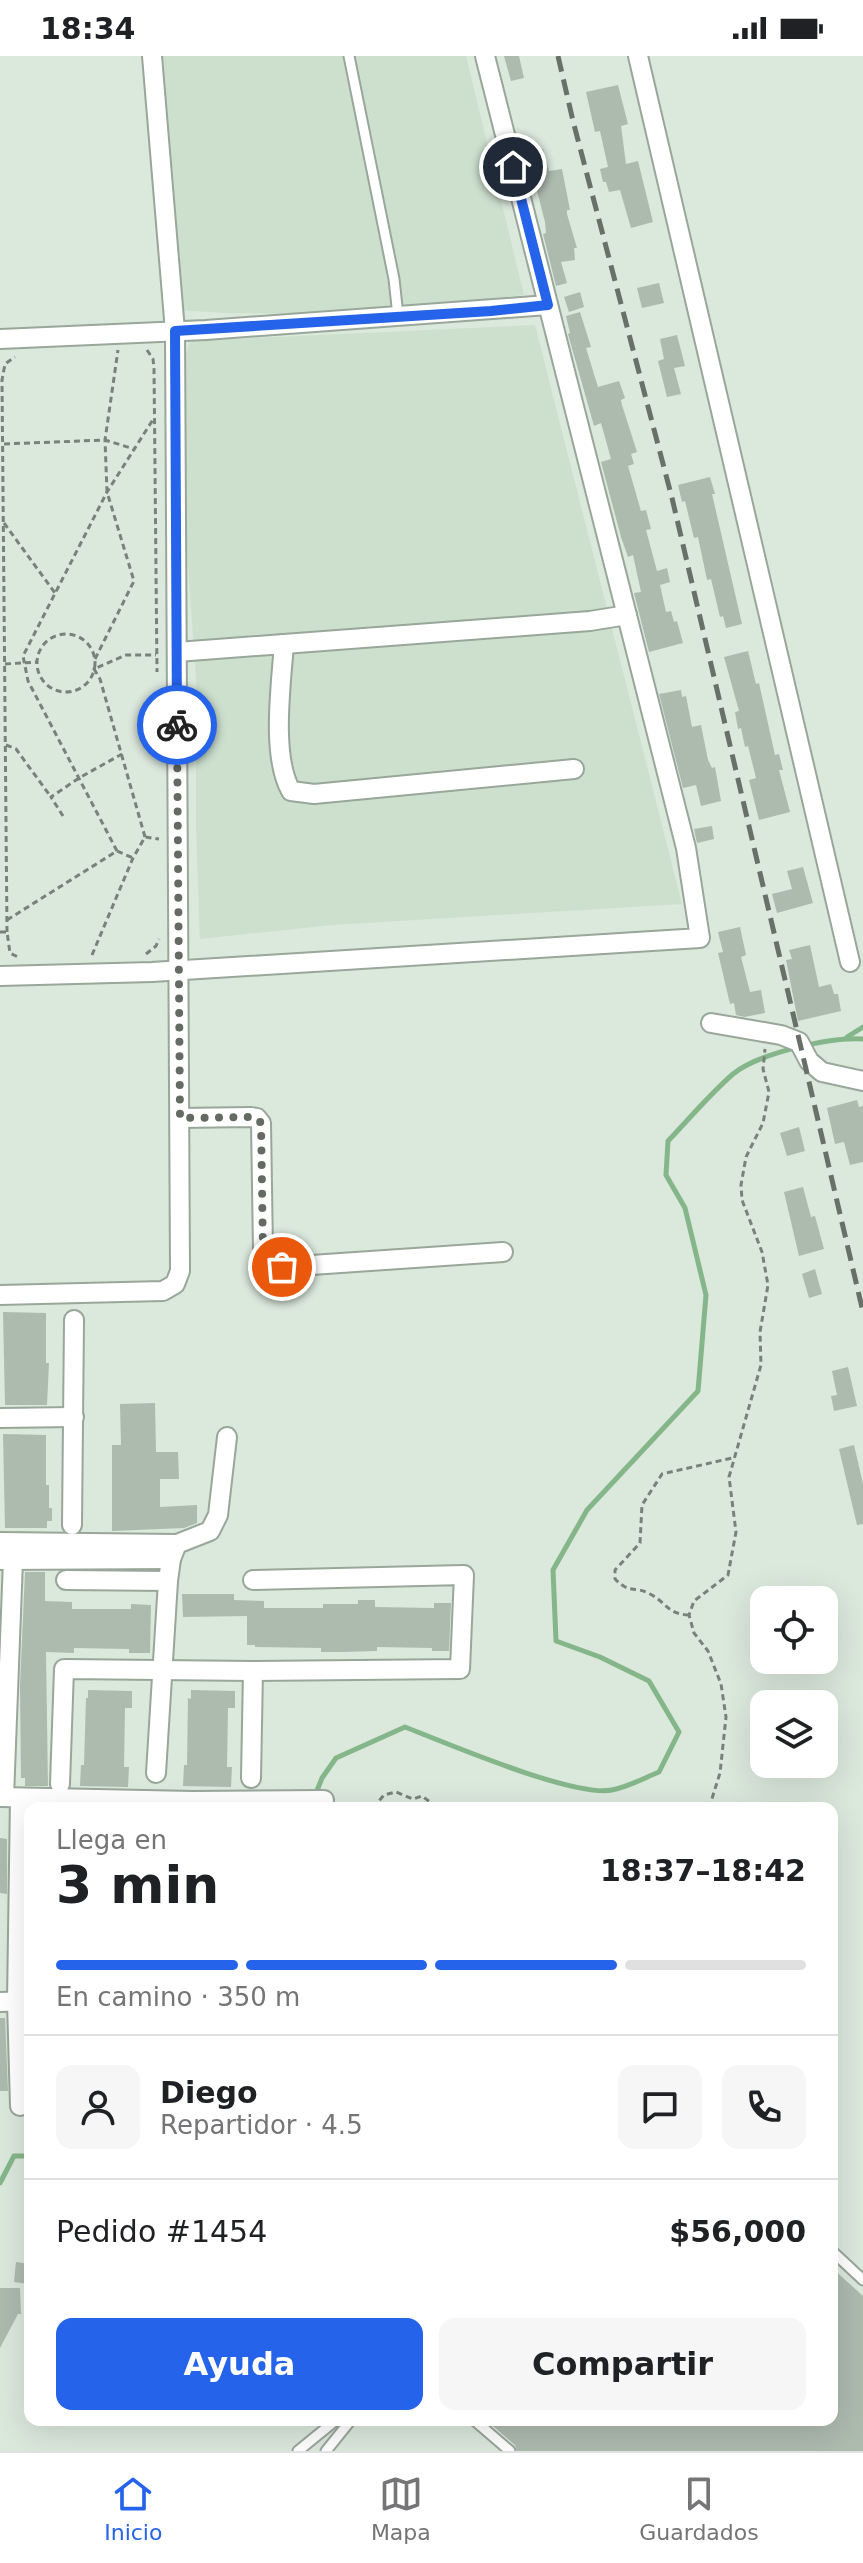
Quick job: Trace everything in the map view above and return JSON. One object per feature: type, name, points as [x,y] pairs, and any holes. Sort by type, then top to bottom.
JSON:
[{"type":"street","points":[[0,1295],[163,1291],[175,1284],[180,1271],[175,331],[152,56]]},
{"type":"street","points":[[0,976],[179,970],[700,938],[686,848],[485,56]]},
{"type":"street","points":[[638,56],[850,962]]},
{"type":"street","points":[[0,339],[175,331],[548,305]]},
{"type":"street","points":[[177,652],[590,621],[627,615]]},
{"type":"street","points":[[284,644],[279,709],[283,777],[291,791],[314,794],[574,769]]},
{"type":"street","points":[[711,1023],[767,1032],[799,1042],[809,1061],[822,1072],[863,1081]]},
{"type":"street","points":[[180,1118],[251,1117],[261,1123],[263,1250],[271,1265],[282,1267],[503,1252]]},
{"type":"street","points":[[72,1525],[74,1320]]},
{"type":"street","points":[[0,1418],[74,1417]]},
{"type":"street","points":[[24,2094],[16,2002],[8,1797],[7,1560],[174,1551],[210,1531],[218,1515],[227,1437]]},
{"type":"street","points":[[0,1542],[174,1551]]},
{"type":"street","points":[[156,1773],[168,1581],[174,1551]]},
{"type":"street","points":[[60,1784],[64,1669],[460,1669],[464,1575],[253,1580]]},
{"type":"street","points":[[66,1580],[168,1581]]},
{"type":"street","points":[[251,1778],[253,1671]]},
{"type":"street","points":[[8,1797],[75,1802]]},
{"type":"street","points":[[302,1802],[324,1800]]},
{"type":"street","points":[[0,2108],[24,2106]]},
{"type":"lane","points":[[349,56],[394,279],[398,317]]},
{"type":"lane","points":[[838,2257],[863,2280]]},
{"type":"lane","points":[[298,2451],[329,2426]]},
{"type":"lane","points":[[326,2451],[346,2426]]},
{"type":"lane","points":[[481,2426],[510,2451]]},
{"type":"path","points":[[141,344],[153,359],[158,686]]},
{"type":"path","points":[[95,659],[85,641],[67,634],[48,640],[41,648],[37,662],[40,677],[46,685],[65,693],[84,686],[134,581],[107,492],[105,440],[119,348],[126,346]]},
{"type":"path","points":[[14,357],[5,364],[2,380],[7,932],[10,953],[18,957],[27,956]]},
{"type":"path","points":[[133,858],[117,851],[28,681],[23,656],[107,492],[154,418]]},
{"type":"path","points":[[3,444],[105,440],[134,449]]},
{"type":"path","points":[[4,523],[55,593]]},
{"type":"path","points":[[94,669],[126,655],[157,655]]},
{"type":"path","points":[[5,664],[37,662]]},
{"type":"path","points":[[92,955],[145,837],[100,679],[94,669]]},
{"type":"path","points":[[6,745],[16,749],[63,816]]},
{"type":"path","points":[[51,797],[122,754]]},
{"type":"path","points":[[145,837],[159,839]]},
{"type":"path","points":[[7,920],[117,851]]},
{"type":"path","points":[[0,932],[7,932]]},
{"type":"path","points":[[146,954],[156,946],[160,937]]},
{"type":"path","points":[[711,1802],[720,1773],[726,1717],[721,1684],[708,1651],[694,1633],[689,1615],[694,1601],[728,1575],[736,1532],[729,1477],[761,1365],[760,1332],[768,1285],[762,1252],[742,1200],[741,1185],[746,1157],[763,1123],[769,1092],[763,1069],[767,1032]]},
{"type":"path","points":[[689,1615],[676,1614],[652,1594],[625,1589],[615,1579],[615,1570],[640,1543],[642,1505],[662,1474],[732,1458]]},
{"type":"path","points":[[378,1802],[384,1795],[396,1792],[413,1799],[422,1796],[430,1802]]},
{"type":"shaded area","points":[[163,56],[466,56],[524,295],[350,314],[179,310]]},
{"type":"shaded area","points":[[535,325],[682,904],[333,925],[200,939],[196,679],[185,468],[186,354],[190,341]]},
{"type":"building","points":[[504,56],[519,56],[524,78],[511,81]]},
{"type":"building","points":[[618,85],[628,124],[621,126],[626,164],[638,161],[653,222],[631,228],[620,190],[609,192],[606,182],[603,182],[600,169],[608,167],[600,131],[595,132],[586,92]]},
{"type":"building","points":[[543,149],[549,171],[562,169],[570,210],[567,214],[577,248],[574,248],[575,260],[561,262],[567,283],[556,286],[543,234],[546,233],[545,222],[536,187],[531,188],[526,154]]},
{"type":"building","points":[[659,283],[664,303],[642,308],[637,288]]},
{"type":"building","points":[[580,292],[584,307],[569,312],[564,297]]},
{"type":"building","points":[[580,312],[591,347],[586,348],[598,387],[619,381],[625,398],[621,400],[622,405],[637,452],[631,454],[634,464],[628,466],[641,511],[646,510],[651,529],[646,530],[657,571],[667,568],[670,582],[660,585],[666,612],[671,611],[674,622],[677,621],[683,643],[649,652],[634,593],[641,592],[633,555],[628,557],[621,537],[601,462],[611,459],[601,423],[594,426],[568,334],[566,316]]},
{"type":"building","points":[[677,335],[685,366],[674,368],[681,394],[667,397],[658,361],[664,359],[660,339]]},
{"type":"building","points":[[710,477],[742,624],[726,628],[723,616],[720,617],[711,579],[707,580],[698,537],[694,538],[678,485]]},
{"type":"building","points":[[748,651],[756,684],[759,683],[775,755],[779,754],[783,770],[779,770],[790,812],[759,820],[749,780],[756,778],[748,746],[745,747],[741,728],[738,729],[735,712],[739,711],[724,657]]},
{"type":"building","points":[[681,690],[682,697],[686,696],[692,727],[701,725],[708,760],[712,768],[715,767],[721,801],[701,806],[696,785],[683,788],[659,694]]},
{"type":"building","points":[[712,826],[714,839],[697,843],[694,829]]},
{"type":"building","points":[[803,867],[813,903],[777,913],[772,894],[792,889],[787,871]]},
{"type":"building","points":[[740,927],[746,955],[741,957],[750,992],[761,990],[765,1013],[744,1017],[736,1015],[734,1003],[730,1004],[718,953],[723,952],[718,932]]},
{"type":"building","points":[[810,945],[819,987],[831,984],[834,994],[838,994],[841,1011],[798,1021],[786,960],[792,959],[789,950]]},
{"type":"building","points":[[857,1100],[859,1107],[863,1106],[863,1162],[850,1165],[844,1142],[835,1144],[827,1108]]},
{"type":"building","points":[[799,1127],[805,1151],[787,1156],[780,1133]]},
{"type":"building","points":[[803,1187],[824,1249],[799,1256],[784,1192]]},
{"type":"building","points":[[815,1269],[822,1294],[809,1298],[802,1274]]},
{"type":"building","points":[[3,1312],[46,1313],[46,1363],[49,1363],[47,1405],[5,1405]]},
{"type":"building","points":[[848,1367],[857,1406],[834,1411],[831,1396],[837,1395],[832,1371]]},
{"type":"building","points":[[155,1403],[156,1452],[178,1452],[179,1479],[160,1479],[160,1507],[197,1505],[197,1523],[184,1528],[112,1531],[112,1445],[121,1445],[120,1404]]},
{"type":"building","points":[[3,1434],[46,1435],[46,1485],[49,1485],[49,1508],[52,1508],[52,1521],[47,1521],[47,1528],[5,1528]]},
{"type":"building","points":[[854,1445],[863,1484],[863,1524],[857,1525],[839,1449]]},
{"type":"building","points":[[25,1572],[45,1572],[45,1601],[72,1602],[72,1609],[131,1609],[131,1604],[151,1605],[150,1653],[129,1653],[129,1649],[74,1648],[74,1653],[46,1652],[48,1786],[25,1786],[25,1778],[21,1778],[20,1685]]},
{"type":"building","points":[[182,1594],[234,1594],[234,1600],[264,1601],[264,1608],[323,1608],[323,1604],[358,1604],[358,1600],[375,1600],[375,1607],[434,1608],[434,1603],[451,1603],[449,1651],[377,1647],[377,1651],[321,1652],[321,1648],[255,1647],[247,1645],[247,1616],[183,1617]]},
{"type":"building","points":[[88,1690],[132,1691],[132,1708],[125,1708],[124,1767],[129,1767],[128,1787],[80,1786]]},
{"type":"building","points":[[191,1690],[235,1691],[235,1708],[228,1708],[227,1767],[232,1767],[231,1787],[183,1786]]},
{"type":"building","points":[[0,1838],[7,1839],[7,1894],[0,1893]]},
{"type":"building","points":[[0,2018],[5,2018],[8,2091],[0,2091]]},
{"type":"building","points":[[16,2262],[24,2263],[24,2283],[14,2282]]},
{"type":"building","points":[[838,2273],[863,2296],[863,2451],[517,2451],[515,2445],[493,2426],[838,2426]]},
{"type":"building","points":[[0,2288],[20,2288],[21,2314],[18,2314],[0,2348]]},
{"type":"waterway","points":[[847,1037],[863,1027]]},
{"type":"waterway","points":[[316,1793],[336,1758],[405,1727],[510,1768],[570,1786],[612,1790],[659,1772],[679,1732],[649,1681],[600,1657],[556,1641],[553,1570],[587,1510],[698,1391],[706,1295],[685,1208],[666,1175],[668,1141],[716,1090],[745,1066],[795,1048],[863,1039]]},
{"type":"waterway","points":[[0,2183],[14,2156],[24,2156]]},
{"type":"railway","points":[[558,56],[672,498],[863,1312]]},
{"type":"way so far","points":[[177,725],[180,1118],[251,1117],[261,1123],[263,1250],[271,1265],[282,1267]]},
{"type":"route","points":[[177,725],[175,331],[548,305],[513,167]]}]
